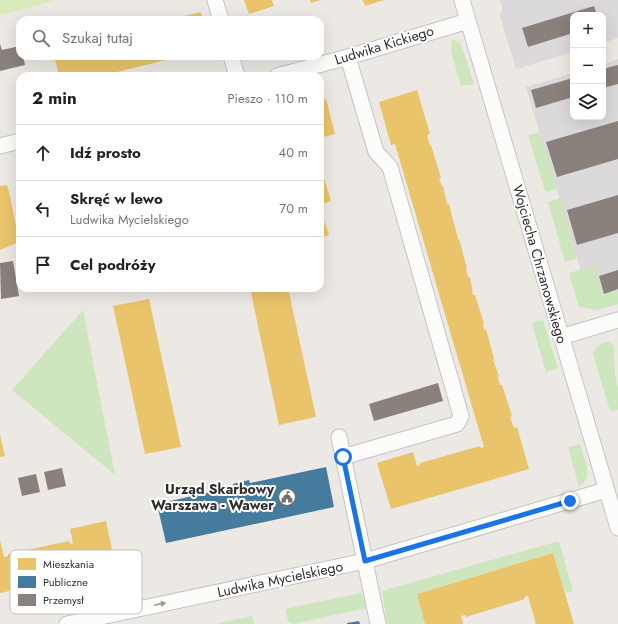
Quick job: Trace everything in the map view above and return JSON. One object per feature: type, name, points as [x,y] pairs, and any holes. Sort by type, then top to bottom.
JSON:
[{"type":"street","points":[[215,0],[220,16]]},
{"type":"street","name":"Wojciecha Chrzanowskiego","points":[[462,0],[618,528]]},
{"type":"street","name":"Ludwika Kickiego","points":[[292,72],[468,21]]},
{"type":"street","points":[[343,457],[457,424],[461,416],[390,168],[376,152],[348,57]]},
{"type":"street","points":[[232,60],[236,72]]},
{"type":"street","points":[[0,146],[16,143]]},
{"type":"street","points":[[561,337],[618,320]]},
{"type":"street","points":[[339,437],[378,624]]},
{"type":"street","name":"Ludwika Mycielskiego","points":[[142,608],[365,561],[606,490]]},
{"type":"street","name":"Ludwika Mycielskiego","points":[[67,624],[114,614]]},
{"type":"shaded area","points":[[500,0],[618,0],[618,38],[606,42],[606,12],[570,12],[570,53],[516,69],[500,16],[502,8]]},
{"type":"shaded area","points":[[618,59],[618,304],[598,310],[581,271],[526,87],[570,74],[570,120],[606,120],[606,63]]},
{"type":"green space","points":[[0,0],[57,0],[0,15]]},
{"type":"green space","points":[[452,39],[459,42],[462,47],[474,84],[461,86],[451,51]]},
{"type":"green space","points":[[540,132],[557,189],[546,192],[528,135]]},
{"type":"green space","points":[[560,198],[577,258],[565,262],[548,202]]},
{"type":"green space","points":[[589,267],[596,268],[604,293],[618,290],[618,304],[598,310],[579,307],[569,273]]},
{"type":"green space","points":[[83,310],[115,475],[12,390]]},
{"type":"green space","points":[[543,320],[558,368],[546,372],[532,325],[534,322]]},
{"type":"green space","points":[[610,341],[614,347],[615,375],[618,386],[618,410],[610,411],[593,354],[597,346]]},
{"type":"green space","points":[[580,444],[586,461],[587,473],[584,483],[579,487],[568,447]]},
{"type":"green space","points":[[559,541],[573,591],[565,593],[553,553],[417,594],[425,624],[387,624],[382,591]]},
{"type":"green space","points":[[360,593],[363,595],[366,608],[293,624],[288,621],[285,609]]},
{"type":"green space","points":[[252,616],[254,624],[215,624]]},
{"type":"building: Mieszkania","points":[[244,0],[272,0],[274,6],[249,14]]},
{"type":"building: Mieszkania","points":[[310,0],[320,0],[311,3]]},
{"type":"building: Mieszkania","points":[[363,0],[384,0],[365,6]]},
{"type":"building: Mieszkania","points":[[201,12],[202,16],[184,16]]},
{"type":"building: Mieszkania","points":[[55,60],[166,60],[117,72],[58,72]]},
{"type":"building: Mieszkania","points":[[417,90],[430,134],[427,135],[430,146],[431,145],[441,178],[439,178],[443,186],[447,204],[449,204],[467,268],[468,277],[470,277],[473,295],[475,295],[484,324],[484,330],[486,329],[500,385],[502,385],[512,416],[510,417],[514,428],[517,427],[529,469],[391,509],[377,463],[413,452],[417,466],[420,465],[420,463],[480,446],[481,448],[484,447],[395,144],[391,145],[379,102]]},
{"type":"building: Mieszkania","points":[[326,99],[335,134],[324,137],[324,100]]},
{"type":"building: Mieszkania","points":[[324,178],[331,201],[324,204]]},
{"type":"building: Mieszkania","points":[[7,185],[16,227],[16,243],[0,250],[0,186]]},
{"type":"building: Mieszkania","points":[[324,220],[329,235],[324,237]]},
{"type":"building: Mieszkania","points":[[251,292],[289,292],[316,417],[279,425]]},
{"type":"building: Mieszkania","points":[[149,299],[181,447],[145,454],[113,306]]},
{"type":"building: Mieszkania","points":[[0,435],[5,456],[0,457]]},
{"type":"building: Mieszkania","points":[[106,521],[112,550],[27,550],[69,541],[70,544],[73,543],[70,529]]},
{"type":"building: Mieszkania","points":[[0,540],[4,557],[8,556],[8,554],[10,554],[10,591],[0,593]]},
{"type":"building: Mieszkania","points":[[553,553],[574,624],[536,624],[528,596],[524,597],[525,599],[466,617],[465,615],[461,616],[463,624],[425,624],[417,594]]},
{"type":"building: Publiczne","points":[[326,467],[334,507],[166,543],[157,504],[233,487],[233,484],[249,480],[250,483]]},
{"type":"building: Publiczne","points":[[359,621],[360,624],[347,624],[347,623]]},
{"type":"building: Przemysł","points":[[594,6],[596,12],[574,12]]},
{"type":"building: Przemysł","points":[[570,13],[570,34],[528,47],[522,28]]},
{"type":"building: Przemysł","points":[[0,44],[2,50],[16,47],[16,60],[24,60],[25,65],[0,71]]},
{"type":"building: Przemysł","points":[[618,65],[618,84],[606,87],[606,68]]},
{"type":"building: Przemysł","points":[[570,79],[570,98],[536,108],[531,90]]},
{"type":"building: Przemysł","points":[[618,121],[618,159],[557,177],[546,142]]},
{"type":"building: Przemysł","points":[[618,195],[618,233],[577,245],[567,210]]},
{"type":"building: Przemysł","points":[[13,261],[16,278],[16,292],[18,292],[19,296],[1,299],[0,263]]},
{"type":"building: Przemysł","points":[[618,270],[618,289],[604,294],[599,276]]},
{"type":"building: Przemysł","points":[[438,383],[443,401],[374,421],[369,404]]},
{"type":"building: Przemysł","points":[[62,468],[66,486],[48,490],[44,472]]},
{"type":"building: Przemysł","points":[[36,474],[40,492],[22,496],[18,478]]},
{"type":"place","name":"Urząd Skarbowy Warszawa - Wawer","points":[[287,497]]},
{"type":"route","points":[[343,457],[365,561],[570,501]]}]
